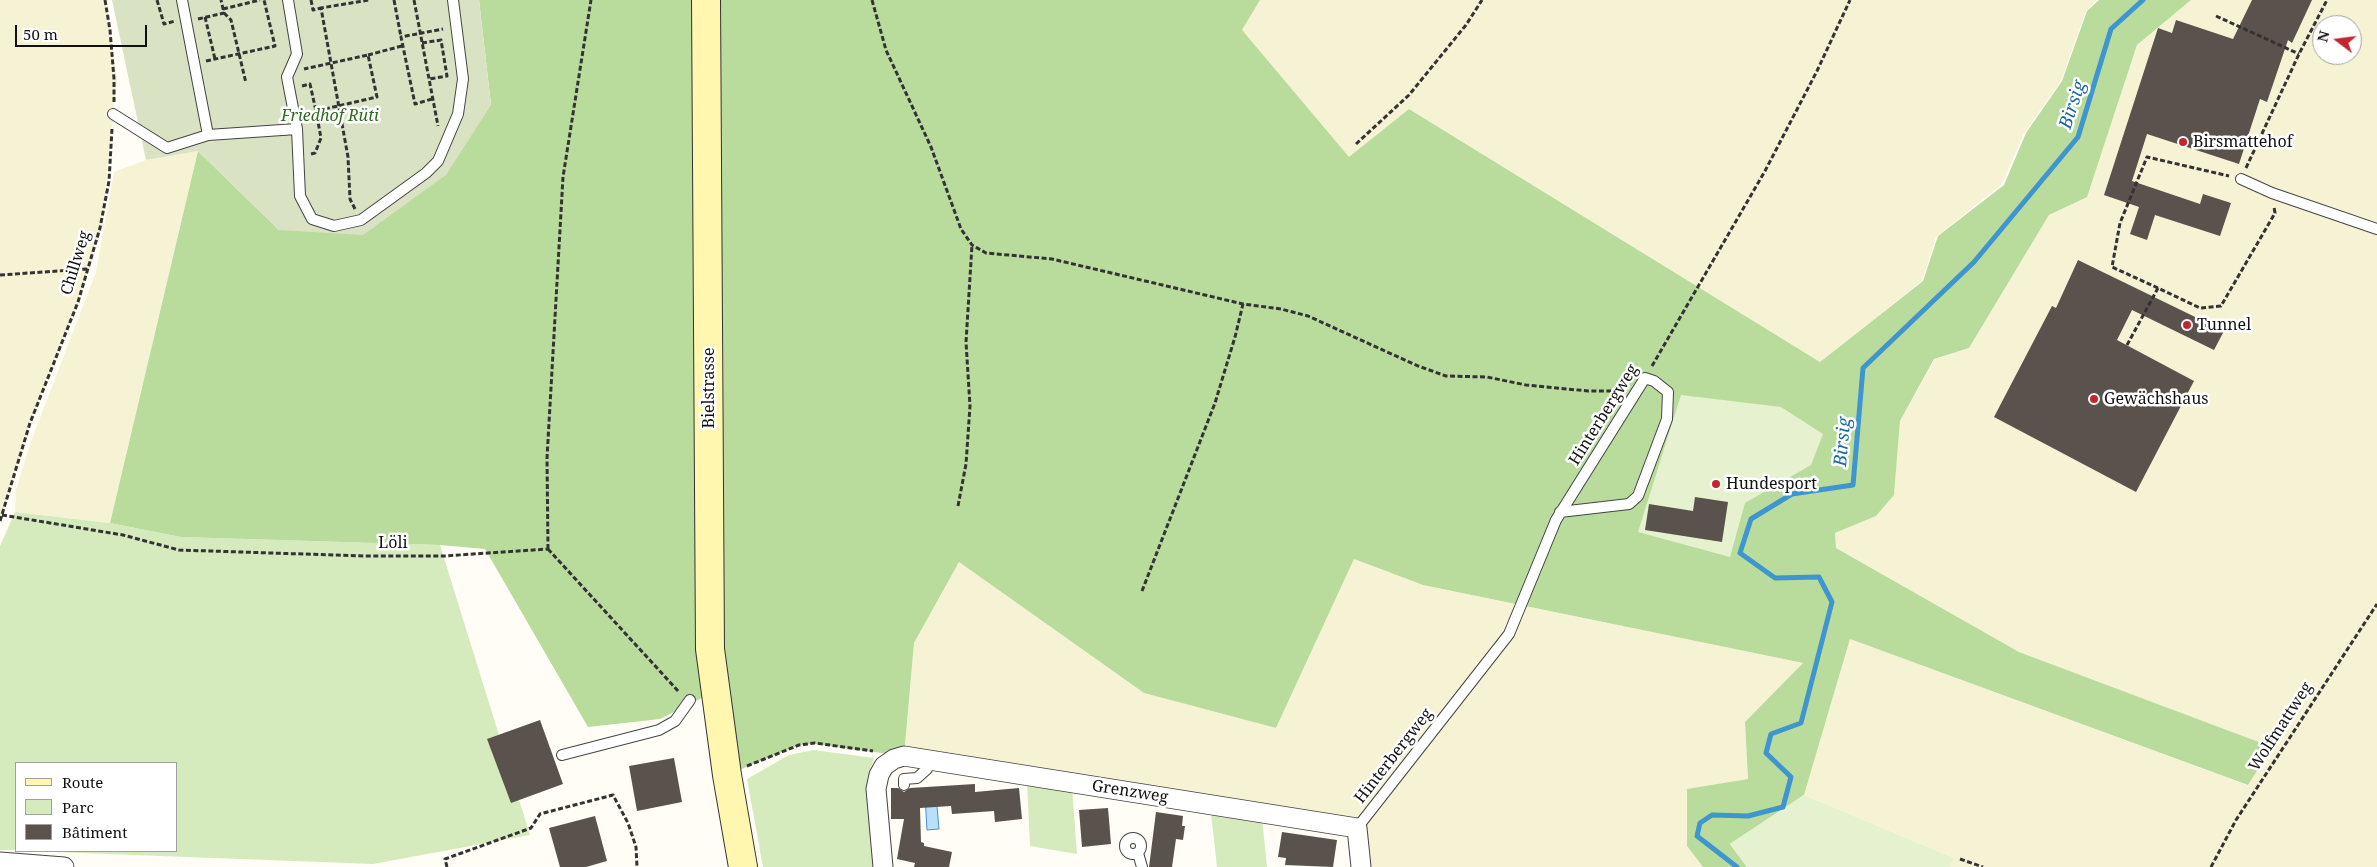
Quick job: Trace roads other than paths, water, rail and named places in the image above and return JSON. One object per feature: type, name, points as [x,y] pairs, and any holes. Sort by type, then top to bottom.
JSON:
[{"type":"main road","name":"Bielstrasse","points":[[706,0],[710,649],[727,775],[743,867]]},
{"type":"street","name":"Grenzweg","points":[[883,867],[876,789],[879,775],[884,766],[894,759],[904,756],[991,776],[1357,828]]},
{"type":"street","points":[[1357,828],[1361,867]]},
{"type":"street","points":[[0,862],[64,867]]},
{"type":"lane","points":[[182,0],[208,135]]},
{"type":"lane","points":[[288,0],[297,54],[287,77],[297,129],[300,196],[312,219],[334,226],[361,220],[426,173],[438,161],[458,114],[463,79],[454,0]]},
{"type":"lane","points":[[113,114],[167,148],[208,135],[297,129]]},
{"type":"lane","points":[[2241,179],[2272,193],[2377,229]]},
{"type":"lane","name":"Hinterbergweg","points":[[1357,828],[1509,634],[1560,512],[1645,378],[1654,381],[1668,392],[1667,420],[1638,496],[1629,504],[1560,512]]},
{"type":"lane","points":[[562,754],[659,730],[675,721],[690,700]]},
{"type":"lane","points":[[904,785],[904,779],[917,778],[927,770],[940,765]]},
{"type":"lane","points":[[1138,853],[1142,867]]},
{"type":"water","points":[[925,795],[936,795],[939,829],[927,830]]},
{"type":"waterway","name":"Birsig","points":[[1737,867],[1697,836],[1700,823],[1712,815],[1748,816],[1783,807],[1791,777],[1766,753],[1771,734],[1801,723],[1832,602],[1819,577],[1775,578],[1740,553],[1751,519],[1792,494],[1853,485],[1863,368],[1974,262],[2078,137],[2111,29],[2143,0]]},
{"type":"place","name":"Birsmattehof","points":[[2183,142]]},
{"type":"place","name":"Tunnel","points":[[2187,325]]},
{"type":"place","name":"Gewächshaus","points":[[2094,399]]},
{"type":"place","name":"Hundesport","points":[[1716,484]]},
{"type":"park label","name":"Friedhof Rüti","points":[[330,116]]}]
